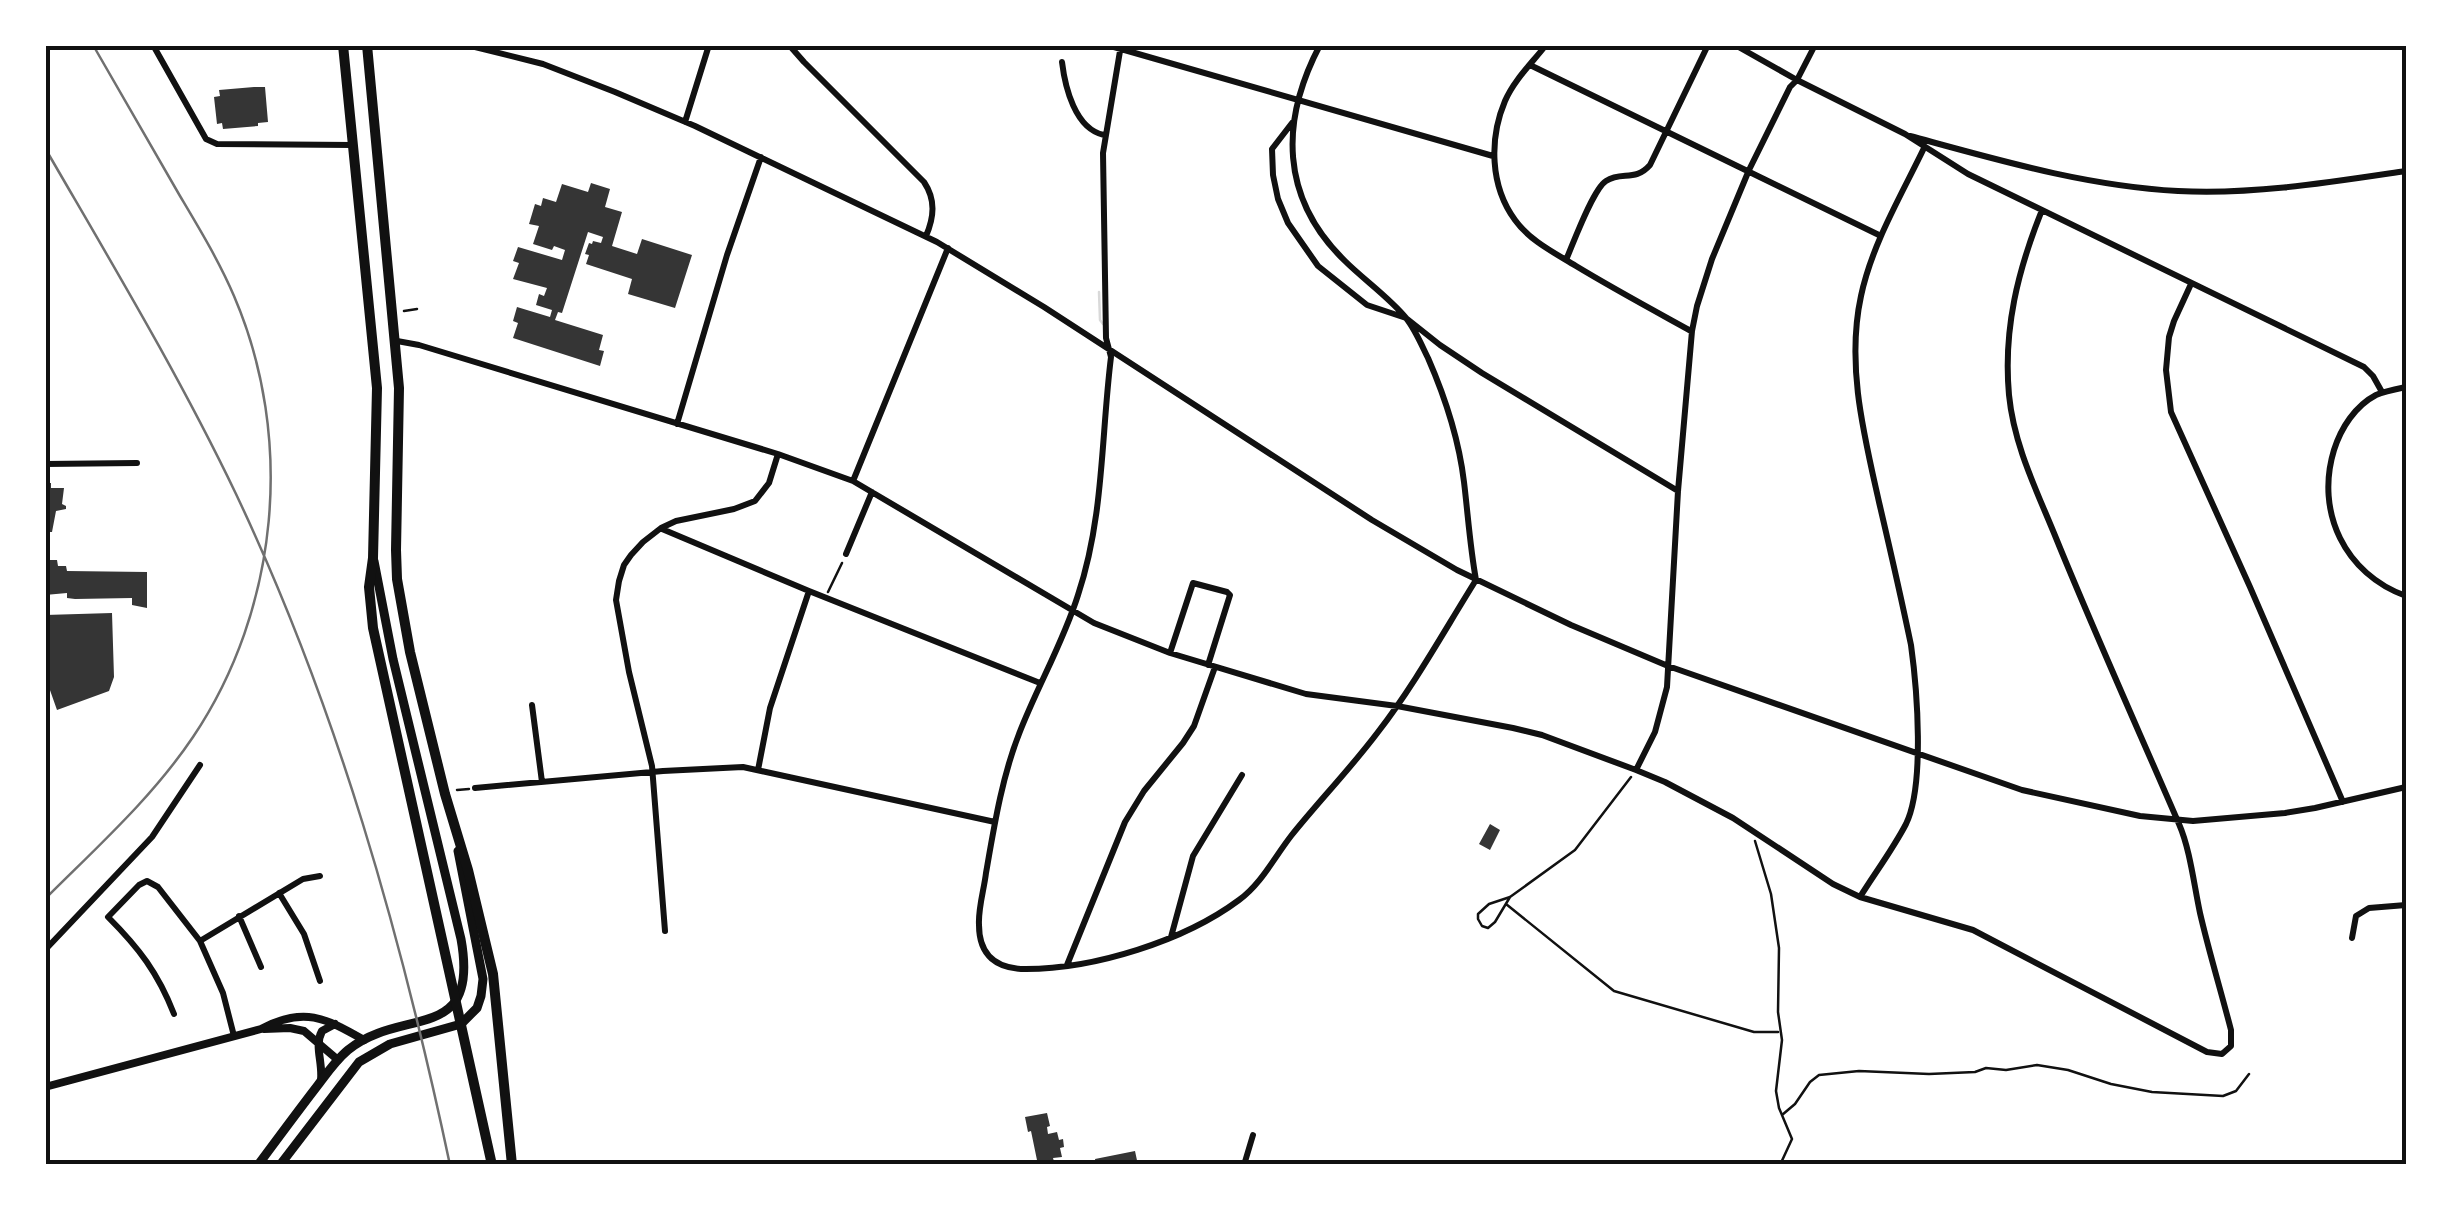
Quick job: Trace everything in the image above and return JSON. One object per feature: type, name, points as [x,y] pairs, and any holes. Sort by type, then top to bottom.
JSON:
[{"type":"main road","points":[[344,45],[377,388],[374,558],[369,587],[378,660],[492,1165]]},
{"type":"main road","points":[[280,1165],[352,1069],[390,1044],[461,1024],[476,1008],[483,979],[397,579],[400,412],[367,45]]},
{"type":"main road","points":[[258,1165],[338,1060],[364,1040],[430,1019],[448,1009],[464,982],[465,958],[393,659],[374,558]]},
{"type":"main road","points":[[452,824],[468,870],[493,974],[512,1165]]},
{"type":"main road","points":[[338,1060],[369,1056]]},
{"type":"street","points":[[152,45],[206,139],[217,144],[354,145]]},
{"type":"street","points":[[467,45],[543,64],[686,122],[926,236],[1372,520],[1476,580],[1668,666],[2022,790],[2140,816],[2193,820],[2285,813],[2406,787]]},
{"type":"street","points":[[686,122],[709,45]]},
{"type":"street","points":[[789,45],[930,190],[932,220],[926,236]]},
{"type":"street","points":[[1107,45],[1493,156]]},
{"type":"street","points":[[1320,45],[1292,122],[1293,165],[1314,221],[1332,248],[1440,345],[1678,492]]},
{"type":"street","points":[[1546,45],[1506,99],[1493,156],[1501,194],[1514,219],[1534,239],[1692,331]]},
{"type":"street","points":[[1566,260],[1603,183],[1643,173],[1650,165],[1708,45]]},
{"type":"street","points":[[1735,45],[1905,134],[1968,174],[2364,368],[2382,392]]},
{"type":"street","points":[[1636,770],[1655,732],[1667,687],[1692,331],[1708,271],[1750,170],[1814,45]]},
{"type":"street","points":[[1120,47],[1104,134],[1106,338],[1110,356],[1099,502],[1092,545],[1072,611],[1017,737],[995,822],[978,924],[983,951],[998,965],[1031,969],[1120,956],[1171,938],[1226,908],[1255,886],[1397,706],[1476,580],[1464,481],[1451,420],[1427,356],[1406,318],[1366,305],[1318,266],[1288,223],[1278,199],[1272,149],[1292,122]]},
{"type":"street","points":[[1062,62],[1075,109],[1092,130],[1104,134]]},
{"type":"street","points":[[1530,65],[1881,236]]},
{"type":"street","points":[[1905,134],[2072,177],[2162,190],[2297,187],[2406,171]]},
{"type":"street","points":[[1860,897],[1906,824],[1916,788],[1917,753],[1912,644],[1865,436],[1854,342],[1860,299],[1881,236],[1924,148]]},
{"type":"street","points":[[677,424],[760,157]]},
{"type":"street","points":[[396,341],[778,454],[853,482],[1107,630],[1170,653],[1306,694],[1397,706],[1542,735],[1636,770],[1714,807],[1833,884],[1860,897],[1972,930],[2207,1052],[2226,1052],[2232,1040],[2231,1030],[2180,827],[2017,439],[2007,369],[2010,319],[2015,286],[2042,210]]},
{"type":"street","points":[[853,482],[948,248]]},
{"type":"street","points":[[2192,284],[2169,338],[2166,370],[2170,412],[2343,802]]},
{"type":"street","points":[[2406,387],[2382,392],[2362,405],[2345,425],[2328,471],[2329,506],[2341,540],[2360,567],[2382,586],[2406,596]]},
{"type":"street","points":[[665,932],[652,772],[616,600],[624,565],[660,528],[754,500],[769,483],[778,454]]},
{"type":"street","points":[[45,464],[137,463]]},
{"type":"street","points":[[846,554],[872,492]]},
{"type":"street","points":[[660,528],[1040,683]]},
{"type":"street","points":[[1068,965],[1124,822],[1194,726],[1230,595],[1192,583],[1170,653]]},
{"type":"street","points":[[758,770],[770,708],[809,592]]},
{"type":"street","points":[[532,705],[542,782]]},
{"type":"street","points":[[45,950],[152,837],[200,765]]},
{"type":"street","points":[[475,788],[721,766],[758,770],[995,822]]},
{"type":"street","points":[[1171,938],[1193,856],[1242,775]]},
{"type":"street","points":[[200,941],[279,893],[320,876]]},
{"type":"street","points":[[174,1014],[151,964],[108,916],[146,881],[152,882],[175,906],[200,941],[223,992],[234,1036]]},
{"type":"street","points":[[279,893],[304,934],[320,982]]},
{"type":"street","points":[[2352,938],[2356,916],[2369,908],[2406,905]]},
{"type":"street","points":[[239,916],[260,966]]},
{"type":"street","points":[[45,1087],[301,1016],[319,1017],[364,1040]]},
{"type":"street","points":[[321,1081],[317,1043],[322,1030],[335,1024]]},
{"type":"street","points":[[261,1029],[297,1029],[338,1060]]},
{"type":"street","points":[[1244,1165],[1253,1135]]},
{"type":"path","points":[[826,598],[846,554]]},
{"type":"path","points":[[1510,896],[1490,928],[1482,926],[1478,914],[1489,904],[1510,896],[1580,846],[1636,770]]},
{"type":"path","points":[[456,790],[475,788]]},
{"type":"path","points":[[1754,832],[1771,894],[1779,948],[1781,1032],[1776,1091],[1792,1139],[1780,1165]]},
{"type":"path","points":[[1506,904],[1614,991],[1754,1032],[1781,1032]]},
{"type":"path","points":[[1782,1115],[1819,1075],[1859,1071],[1975,1072],[2036,1065],[2152,1092],[2223,1096],[2236,1091],[2249,1074]]},
{"type":"building","points":[[265,87],[268,122],[223,129],[222,123],[217,124],[214,97],[220,96],[219,90]]},
{"type":"building","points":[[591,183],[610,189],[605,207],[622,212],[612,246],[637,254],[642,239],[692,255],[675,308],[628,294],[632,279],[586,264],[589,243],[601,243],[603,237],[588,232],[562,313],[558,312],[555,320],[603,335],[600,366],[513,338],[518,323],[513,321],[517,307],[550,317],[552,310],[536,305],[539,294],[544,296],[547,288],[513,279],[519,263],[513,261],[518,247],[562,260],[565,250],[533,244],[539,226],[529,224],[535,204],[541,206],[543,198],[556,202],[562,184],[588,192]]},
{"type":"building","points":[[45,483],[51,483],[51,488],[64,488],[62,504],[66,509],[56,511],[52,532],[45,532]]},
{"type":"building","points":[[45,560],[57,560],[58,566],[66,566],[67,571],[147,572],[147,608],[132,605],[132,598],[45,595]]},
{"type":"building","points":[[112,613],[114,677],[109,691],[57,710],[45,676],[45,615]]},
{"type":"building","points":[[1490,824],[1500,830],[1490,850],[1479,844]]},
{"type":"building","points":[[1047,1113],[1048,1134],[1057,1132],[1064,1147],[1060,1148],[1062,1157],[1053,1158],[1055,1165],[1038,1165],[1025,1117]]},
{"type":"building","points":[[1135,1151],[1138,1165],[1096,1165],[1095,1159]]},
{"type":"waterway","points":[[1099,292],[1103,324]]},
{"type":"railway","points":[[45,899],[142,802],[193,737],[222,687],[244,634],[260,579],[269,522],[271,464],[265,407],[253,350],[234,296],[93,45]]},
{"type":"railway","points":[[45,148],[214,450],[305,656],[387,907],[450,1165]]}]
